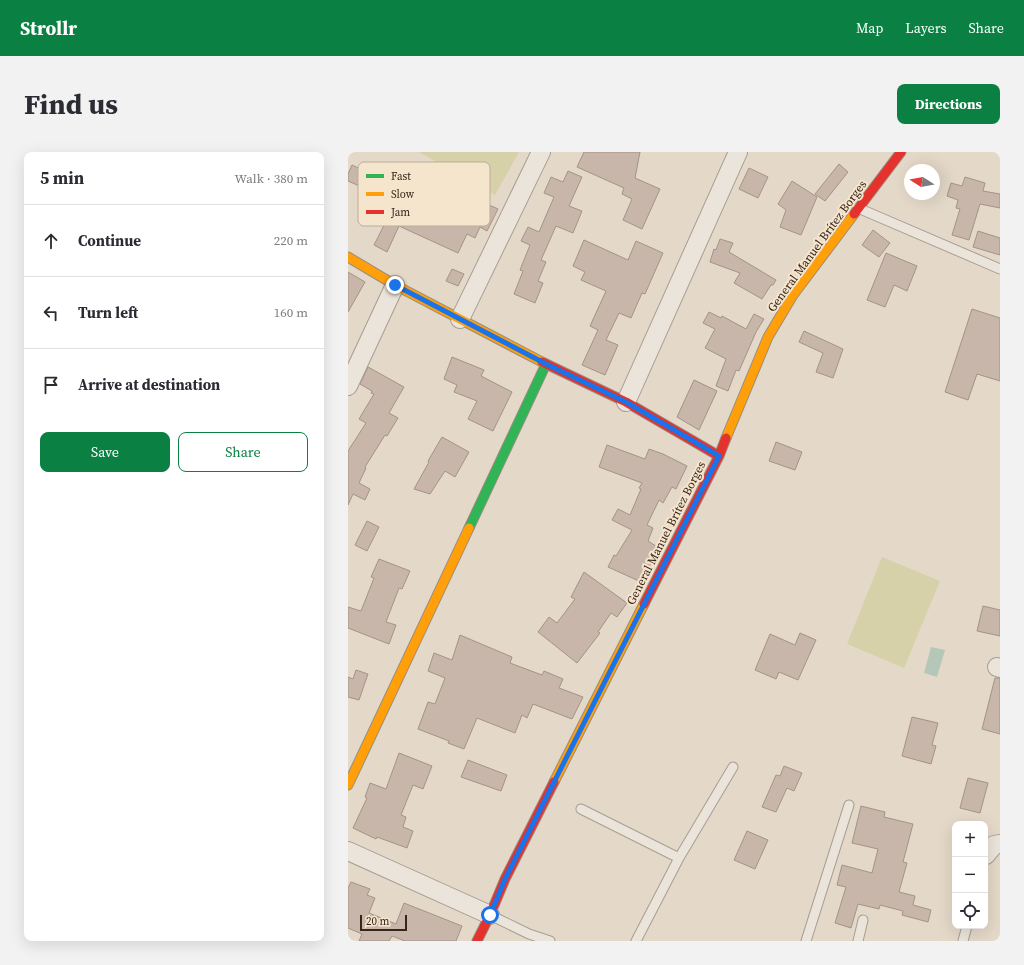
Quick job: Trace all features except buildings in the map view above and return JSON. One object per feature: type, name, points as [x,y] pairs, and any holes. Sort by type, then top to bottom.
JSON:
[{"type":"street","points":[[460,319],[541,152]]},
{"type":"street","points":[[626,402],[738,152]]},
{"type":"street","name":"General Manuel Brítez Borges","points":[[477,941],[505,879],[719,456],[768,337],[793,295],[901,152]]},
{"type":"street","points":[[348,257],[395,285],[546,364],[626,402],[719,456]]},
{"type":"street","points":[[348,386],[395,285]]},
{"type":"street","points":[[348,785],[546,364]]},
{"type":"street","points":[[988,853],[994,845],[1000,844]]},
{"type":"street","points":[[348,851],[490,915]]},
{"type":"lane","points":[[858,208],[1000,270]]},
{"type":"lane","points":[[636,941],[678,858],[733,767]]},
{"type":"lane","points":[[806,941],[849,805]]},
{"type":"lane","points":[[581,809],[678,858]]},
{"type":"lane","points":[[490,915],[529,934],[550,941]]},
{"type":"lane","points":[[858,941],[863,920]]},
{"type":"lane","points":[[963,941],[966,929]]},
{"type":"shaded area","points":[[419,152],[519,152],[495,195],[490,192],[490,162],[437,162]]},
{"type":"shaded area","points":[[882,557],[940,581],[904,668],[847,644]]},
{"type":"shaded area","points":[[931,647],[945,650],[937,677],[924,673]]},
{"type":"traffic: fast","points":[[469,528],[546,364]]},
{"type":"traffic: slow","points":[[726,438],[768,337],[793,295],[854,214]]},
{"type":"traffic: slow","points":[[348,257],[395,285],[542,362]]},
{"type":"traffic: slow","points":[[348,785],[469,528]]},
{"type":"traffic: slow","points":[[554,782],[644,604]]},
{"type":"traffic: jam","points":[[854,214],[901,152]]},
{"type":"traffic: jam","points":[[542,362],[626,402],[719,456]]},
{"type":"traffic: jam","points":[[644,604],[719,456],[726,438]]},
{"type":"traffic: jam","points":[[477,941],[505,879],[554,782]]},
{"type":"route","points":[[395,285],[546,364],[626,402],[719,456],[505,879],[490,915]]}]
